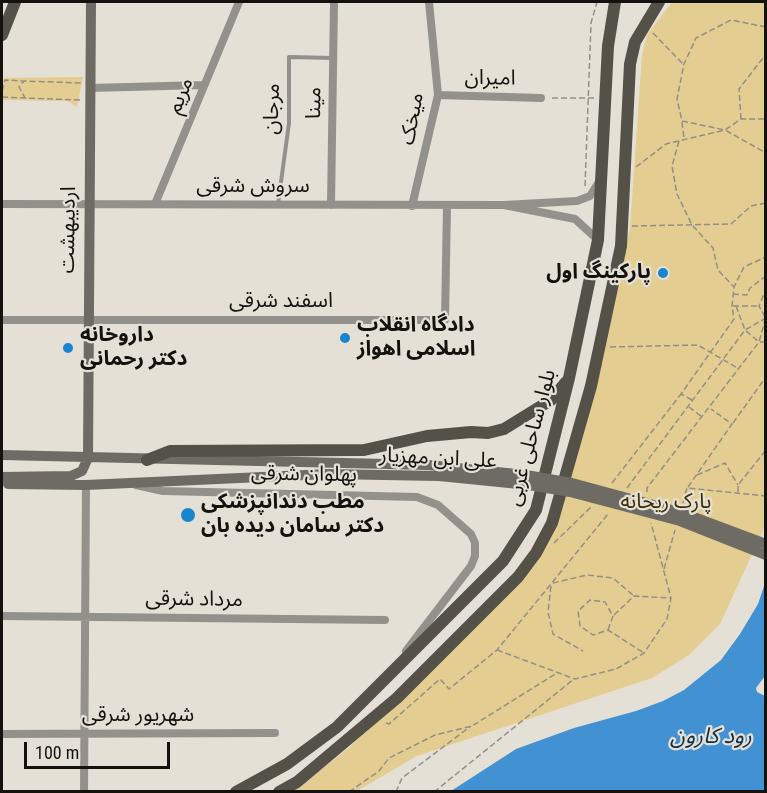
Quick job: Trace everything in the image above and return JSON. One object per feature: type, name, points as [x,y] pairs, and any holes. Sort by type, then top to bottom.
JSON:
[{"type":"main road","points":[[2,35],[15,2]]},
{"type":"main road","name":"اردیبهشت","points":[[88,458],[91,2]]},
{"type":"main road","name":"بلوار ساحلی غربی","points":[[236,792],[287,764],[337,727],[503,561],[536,510],[598,240],[608,46],[615,2]]},
{"type":"main road","name":"بلوار ساحلی غربی","points":[[279,792],[297,782],[397,698],[518,577],[536,553],[552,523],[565,486],[600,347],[621,246],[630,64],[635,42],[659,2]]},
{"type":"main road","points":[[147,460],[170,451],[353,450],[427,436],[488,433],[504,429],[551,400],[568,378]]},
{"type":"main road","name":"پهلوان شرقی","points":[[2,455],[429,465],[528,480]]},
{"type":"main road","points":[[2,477],[71,476],[82,471],[88,458]]},
{"type":"main road","name":"علی ابن مهزیار","points":[[200,478],[328,474],[428,475],[528,480]]},
{"type":"main road","name":"پهلوان شرقی","points":[[2,484],[86,485],[200,478]]},
{"type":"main road","points":[[528,480],[572,483],[683,513],[765,544]]},
{"type":"main road","points":[[528,480],[680,521],[765,555]]},
{"type":"street","name":"مریم","points":[[155,204],[239,2]]},
{"type":"street","name":"مینا","points":[[331,205],[334,2]]},
{"type":"street","name":"میخک","points":[[412,206],[438,95],[429,2]]},
{"type":"street","points":[[90,88],[204,86]]},
{"type":"street","name":"امیران","points":[[438,95],[541,98]]},
{"type":"street","points":[[504,205],[555,203],[584,199],[590,196],[600,180]]},
{"type":"street","name":"سروش شرقی","points":[[2,204],[504,205]]},
{"type":"street","points":[[504,205],[575,219],[598,240]]},
{"type":"street","name":"اسفند شرقی","points":[[2,320],[445,320],[447,206]]},
{"type":"street","name":"پهلوان شرقی","points":[[124,482],[163,491],[417,497],[438,505],[471,534],[475,543],[475,556],[471,566],[382,683]]},
{"type":"street","points":[[84,792],[86,485]]},
{"type":"street","name":"مرداد شرقی","points":[[2,616],[385,620]]},
{"type":"street","name":"شهریور شرقی","points":[[2,734],[275,733]]},
{"type":"lane","name":"مرجان","points":[[278,205],[289,123],[289,57],[333,58]]},
{"type":"path","points":[[584,199],[591,23],[597,2]]},
{"type":"path","points":[[684,139],[677,99],[684,64],[696,38],[731,20],[765,27]]},
{"type":"path","points":[[644,25],[684,64]]},
{"type":"path","points":[[741,119],[739,89],[765,54]]},
{"type":"path","points":[[2,89],[6,80],[79,82],[90,88]]},
{"type":"path","points":[[24,81],[20,87],[25,98]]},
{"type":"path","points":[[2,98],[90,102]]},
{"type":"path","points":[[541,98],[605,98]]},
{"type":"path","points":[[625,176],[666,144],[725,130],[741,119],[765,119]]},
{"type":"path","points":[[682,121],[725,130],[765,153]]},
{"type":"path","points":[[679,141],[672,166],[677,194],[692,225],[713,248],[718,270],[734,287]]},
{"type":"path","points":[[622,226],[731,224],[751,206],[765,203]]},
{"type":"path","points":[[693,401],[681,394],[734,319],[732,306],[734,287],[744,267],[765,257]]},
{"type":"path","points":[[733,294],[747,295],[750,288],[765,276]]},
{"type":"path","points":[[648,499],[646,488],[759,342],[765,318],[759,306],[765,289]]},
{"type":"path","points":[[732,306],[759,306]]},
{"type":"path","points":[[736,306],[745,330],[759,342],[765,342]]},
{"type":"path","points":[[627,488],[745,330],[765,318]]},
{"type":"path","points":[[600,347],[698,345],[739,369]]},
{"type":"path","points":[[687,488],[765,377]]},
{"type":"path","points":[[689,406],[702,417]]},
{"type":"path","points":[[709,408],[732,424]]},
{"type":"path","points":[[738,485],[765,450]]},
{"type":"path","points":[[696,476],[725,463],[738,485],[738,493]]},
{"type":"path","points":[[382,721],[389,724],[440,679],[449,689],[497,650],[613,506]]},
{"type":"path","points":[[435,792],[575,679],[616,669],[644,653],[667,619],[672,598],[651,520]]},
{"type":"path","points":[[551,583],[587,575],[613,578],[634,596],[672,598]]},
{"type":"path","points":[[551,583],[548,612],[553,634],[583,651]]},
{"type":"path","points":[[608,630],[613,616],[634,596]]},
{"type":"path","points":[[608,630],[593,635],[580,626],[578,611],[590,600],[605,602],[613,616]]},
{"type":"path","points":[[608,630],[644,653]]},
{"type":"path","points":[[497,650],[575,679]]},
{"type":"path","points":[[396,792],[402,778],[472,726],[558,672]]},
{"type":"path","points":[[349,792],[379,771],[390,758],[435,735],[472,726]]},
{"type":"green space","name":"پارک ریحانه","points":[[672,2],[765,2],[765,526],[720,624],[689,655],[652,678],[417,756],[357,791],[292,792],[349,748],[535,558],[594,388],[630,228],[642,55],[647,35]]},
{"type":"green space","points":[[83,77],[77,107],[68,101],[2,100],[4,78]]},
{"type":"water","name":"رود کارون","points":[[765,583],[765,676],[756,688],[757,692],[765,696],[765,791],[451,791],[516,749],[574,728],[636,711],[684,690],[721,660],[758,604]]},
{"type":"place","name":"پارکینگ اول","points":[[663,273]]},
{"type":"place","name":"دادگاه انقلاب اسلامی اهواز","points":[[345,338]]},
{"type":"place","name":"داروخانه دکتر رحمانی","points":[[68,348]]},
{"type":"place","name":"مطب دندانپزشکی دکتر سامان دیده بان","points":[[188,515]]}]
